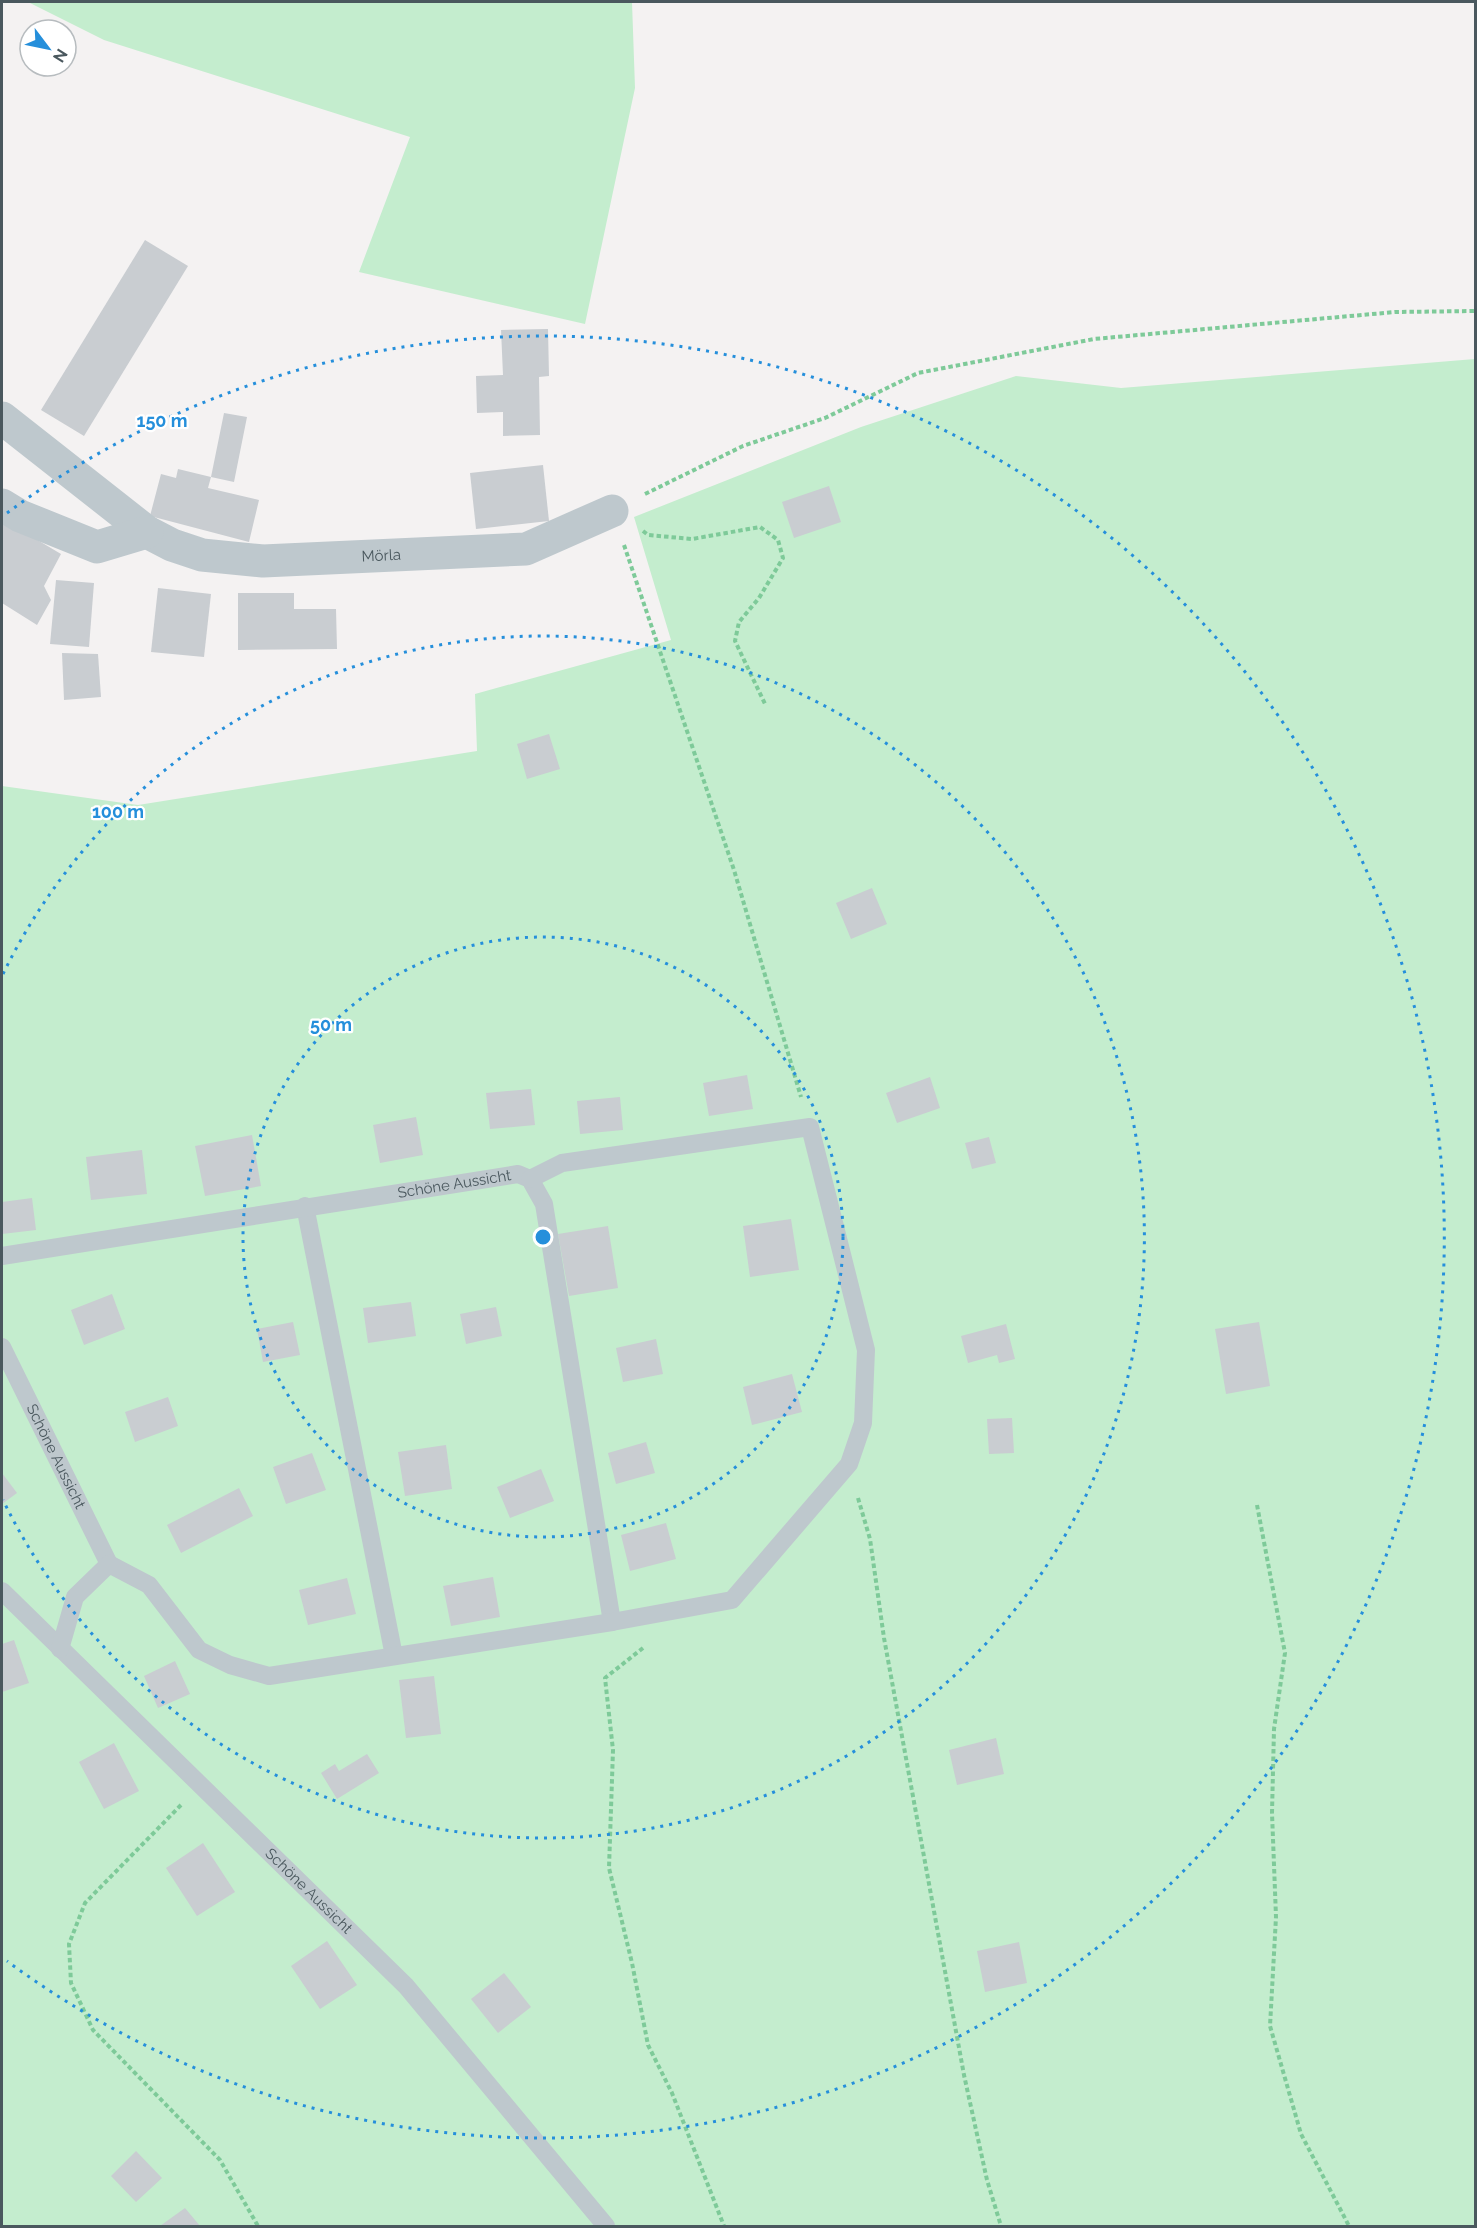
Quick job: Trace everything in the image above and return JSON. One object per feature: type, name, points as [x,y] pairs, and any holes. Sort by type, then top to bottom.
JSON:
[{"type":"street","name":"Mörla","points":[[2,418],[147,532],[172,545],[202,555],[263,561],[526,549],[612,511]]},
{"type":"street","points":[[2,505],[20,516],[97,547],[147,532]]},
{"type":"lane","points":[[60,1649],[75,1598],[109,1564],[150,1586],[199,1650],[230,1665],[269,1676],[612,1622],[732,1600],[849,1464],[863,1423],[866,1350],[810,1127],[562,1163],[530,1179]]},
{"type":"lane","name":"Schöne Aussicht","points":[[2,1256],[305,1206],[518,1174],[530,1179],[544,1204],[612,1622]]},
{"type":"lane","points":[[305,1206],[394,1656]]},
{"type":"lane","name":"Schöne Aussicht","points":[[2,1347],[109,1564]]},
{"type":"lane","name":"Schöne Aussicht","points":[[2,1591],[406,1986],[606,2226]]},
{"type":"path","points":[[612,511],[743,446],[825,418],[918,373],[1094,339],[1395,312],[1476,311]]},
{"type":"path","points":[[612,511],[648,535],[692,539],[760,527],[778,540],[783,558],[759,598],[739,622],[735,641],[766,706]]},
{"type":"path","points":[[612,511],[734,870],[810,1127]]},
{"type":"path","points":[[849,1464],[870,1539],[884,1638],[964,2075],[987,2180],[1001,2226]]},
{"type":"path","points":[[1257,1505],[1285,1653],[1274,1729],[1272,1813],[1276,1917],[1269,2026],[1301,2134],[1349,2226]]},
{"type":"path","points":[[651,1642],[605,1678],[613,1750],[609,1868],[632,1963],[648,2046],[672,2093],[724,2226]]},
{"type":"path","points":[[200,1785],[85,1903],[69,1944],[71,1983],[93,2030],[220,2160],[258,2226]]},
{"type":"green space","points":[[28,2],[632,2],[635,88],[585,324],[359,272],[410,137],[104,40],[78,27],[78,18],[60,18]]},
{"type":"green space","points":[[1475,359],[1475,2226],[2,2226],[2,786],[138,805],[477,751],[475,694],[671,640],[634,517],[861,427],[1016,376],[1121,388]]},
{"type":"building","points":[[145,240],[188,266],[84,436],[41,410]]},
{"type":"building","points":[[548,329],[549,376],[539,377],[540,435],[503,436],[503,412],[477,413],[476,376],[503,375],[501,330]]},
{"type":"building","points":[[224,413],[247,417],[234,482],[211,477]]},
{"type":"building","points":[[543,465],[549,521],[476,529],[470,473]]},
{"type":"building","points":[[178,469],[211,477],[208,488],[259,500],[249,542],[150,516],[161,474],[176,478]]},
{"type":"building","points":[[829,486],[841,522],[794,538],[782,502]]},
{"type":"building","points":[[2,519],[61,554],[44,586],[51,600],[37,625],[2,603]]},
{"type":"building","points":[[56,580],[94,583],[89,647],[50,644]]},
{"type":"building","points":[[158,588],[211,594],[204,657],[151,652]]},
{"type":"building","points":[[238,593],[294,593],[294,609],[336,609],[337,649],[238,650]]},
{"type":"building","points":[[62,653],[98,654],[101,697],[64,700]]},
{"type":"building","points":[[549,734],[560,769],[527,779],[517,744]]},
{"type":"building","points":[[872,888],[887,924],[851,939],[836,903]]},
{"type":"building","points":[[747,1075],[753,1109],[709,1116],[703,1083]]},
{"type":"building","points":[[930,1077],[940,1108],[897,1123],[886,1093]]},
{"type":"building","points":[[531,1089],[535,1125],[490,1129],[486,1093]]},
{"type":"building","points":[[620,1097],[623,1130],[580,1134],[577,1101]]},
{"type":"building","points":[[416,1117],[423,1155],[380,1163],[373,1125]]},
{"type":"building","points":[[252,1135],[261,1186],[205,1196],[195,1146]]},
{"type":"building","points":[[989,1137],[996,1163],[972,1169],[965,1143]]},
{"type":"building","points":[[142,1150],[147,1194],[91,1200],[86,1157]]},
{"type":"building","points":[[32,1198],[36,1230],[2,1234],[2,1202]]},
{"type":"building","points":[[791,1219],[799,1270],[750,1277],[743,1226]]},
{"type":"building","points":[[608,1226],[618,1288],[569,1296],[558,1234]]},
{"type":"building","points":[[112,1294],[125,1329],[84,1345],[71,1310]]},
{"type":"building","points":[[411,1302],[416,1336],[368,1343],[363,1308]]},
{"type":"building","points":[[496,1307],[502,1336],[466,1344],[460,1314]]},
{"type":"building","points":[[293,1322],[300,1355],[263,1362],[257,1329]]},
{"type":"building","points":[[1259,1322],[1270,1386],[1226,1394],[1215,1329]]},
{"type":"building","points":[[1006,1324],[1015,1359],[999,1363],[997,1355],[968,1363],[961,1336]]},
{"type":"building","points":[[656,1339],[663,1374],[623,1382],[616,1348]]},
{"type":"building","points":[[792,1374],[802,1412],[752,1425],[743,1387]]},
{"type":"building","points":[[168,1397],[178,1426],[135,1442],[125,1412]]},
{"type":"building","points":[[1012,1418],[1014,1453],[989,1454],[987,1419]]},
{"type":"building","points":[[646,1442],[655,1473],[616,1484],[608,1453]]},
{"type":"building","points":[[446,1445],[452,1489],[405,1496],[398,1452]]},
{"type":"building","points":[[312,1453],[326,1490],[286,1504],[273,1467]]},
{"type":"building","points":[[541,1469],[554,1501],[510,1518],[497,1487]]},
{"type":"building","points":[[2,1473],[17,1493],[2,1504]]},
{"type":"building","points":[[239,1488],[253,1516],[181,1553],[167,1525]]},
{"type":"building","points":[[666,1523],[676,1559],[630,1571],[621,1535]]},
{"type":"building","points":[[493,1577],[500,1617],[451,1626],[443,1586]]},
{"type":"building","points":[[347,1578],[356,1614],[308,1625],[299,1590]]},
{"type":"building","points":[[14,1640],[29,1683],[2,1692],[2,1644]]},
{"type":"building","points":[[175,1661],[190,1694],[158,1708],[144,1676]]},
{"type":"building","points":[[434,1676],[441,1734],[406,1738],[399,1680]]},
{"type":"building","points":[[996,1738],[1004,1774],[957,1785],[949,1750]]},
{"type":"building","points":[[114,1743],[139,1791],[104,1809],[79,1762]]},
{"type":"building","points":[[367,1754],[379,1773],[337,1799],[321,1773],[335,1764],[339,1771]]},
{"type":"building","points":[[203,1843],[235,1892],[197,1916],[166,1868]]},
{"type":"building","points":[[327,1941],[357,1985],[320,2009],[291,1966]]},
{"type":"building","points":[[1019,1942],[1027,1983],[985,1992],[977,1951]]},
{"type":"building","points":[[504,1973],[531,2007],[498,2033],[471,1999]]},
{"type":"building","points":[[136,2151],[162,2178],[136,2202],[111,2176]]},
{"type":"building","points":[[185,2208],[200,2226],[160,2226]]}]
